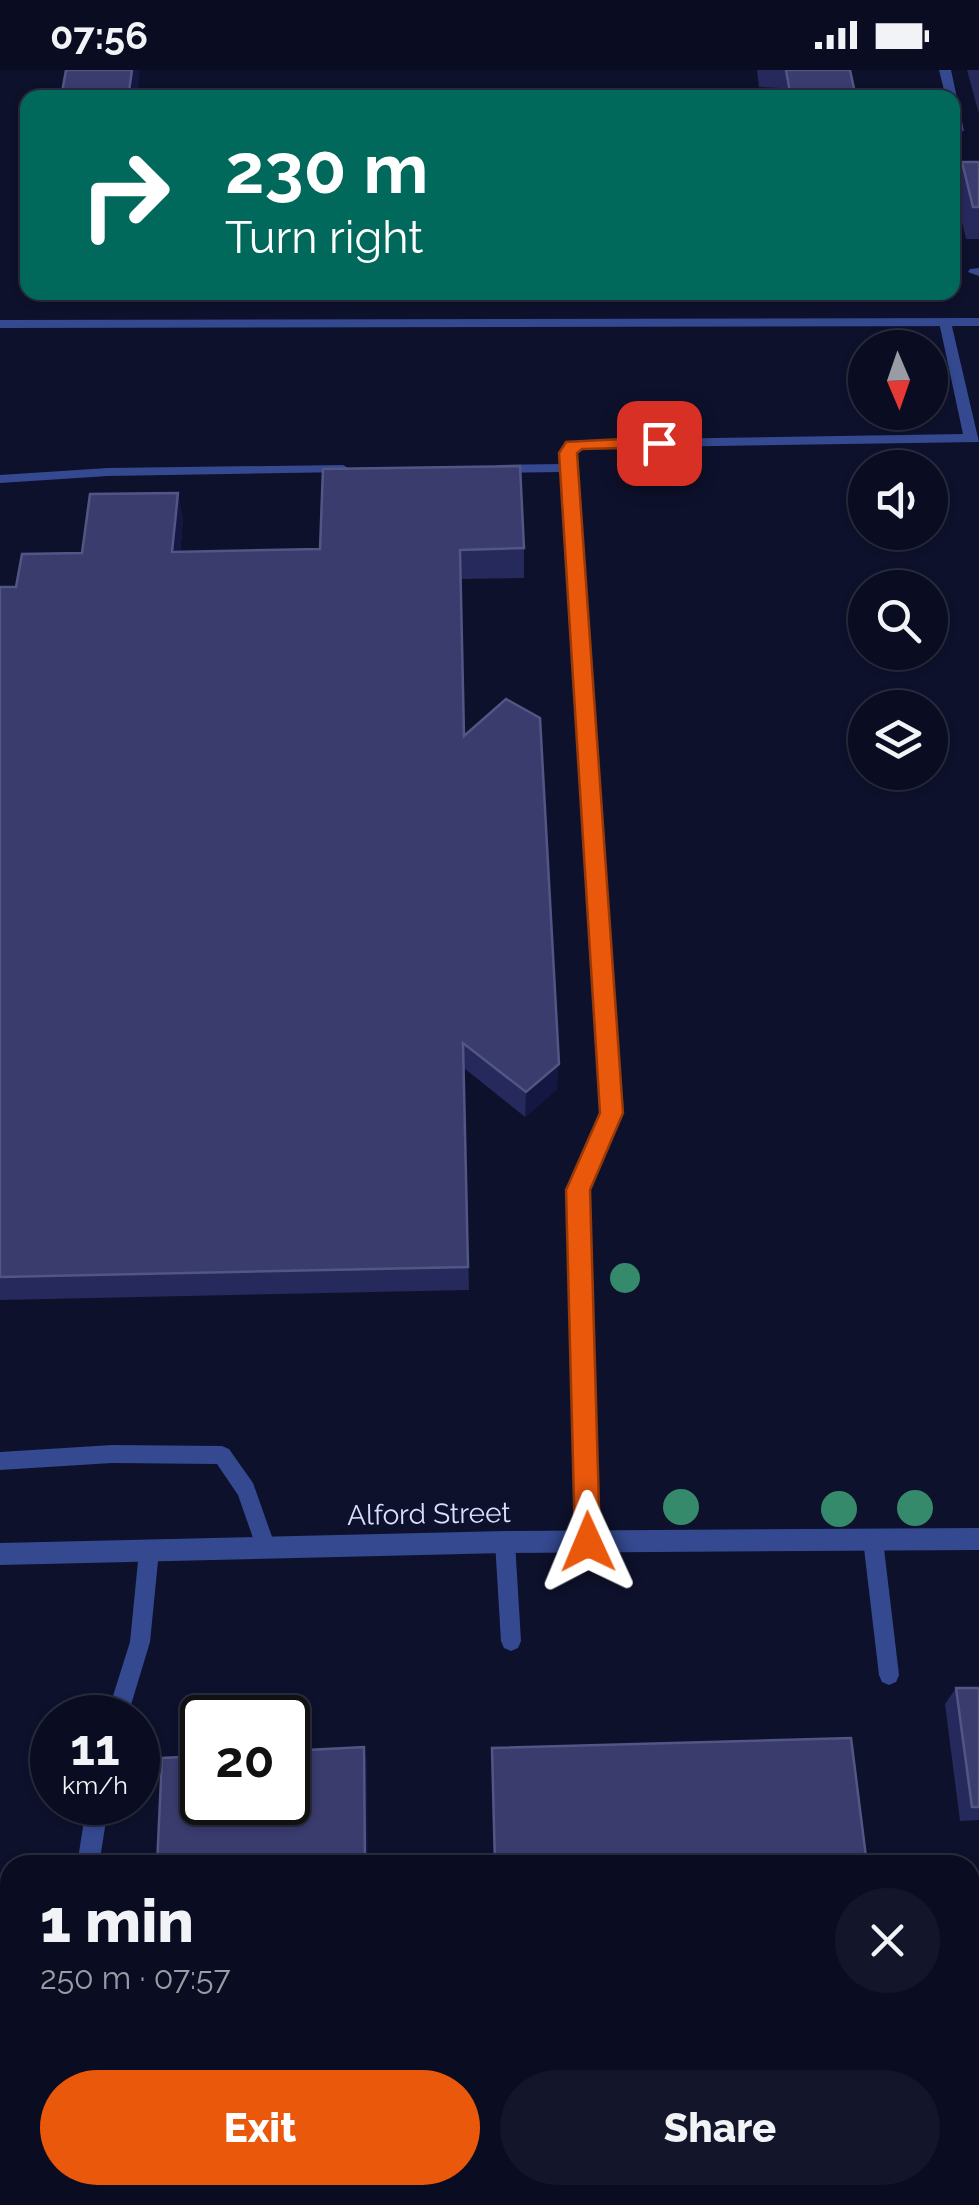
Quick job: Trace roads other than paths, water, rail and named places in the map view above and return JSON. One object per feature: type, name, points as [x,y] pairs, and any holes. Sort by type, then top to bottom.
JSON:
[{"type":"street","points":[[0,324],[979,322]]},
{"type":"street","name":"Alford Street","points":[[0,1554],[505,1542],[979,1539]]},
{"type":"lane","points":[[588,1542],[578,1190],[611,1113],[570,448],[582,444],[975,438],[945,322]]},
{"type":"lane","points":[[476,469],[569,468]]},
{"type":"lane","points":[[0,479],[108,472],[356,469]]},
{"type":"lane","points":[[0,1460],[112,1454],[222,1455],[246,1490],[266,1548]]},
{"type":"lane","points":[[873,1540],[888,1675]]},
{"type":"lane","points":[[505,1542],[510,1641]]},
{"type":"lane","points":[[123,1695],[140,1642],[148,1551]]},
{"type":"lane","points":[[90,1855],[94,1825]]}]
